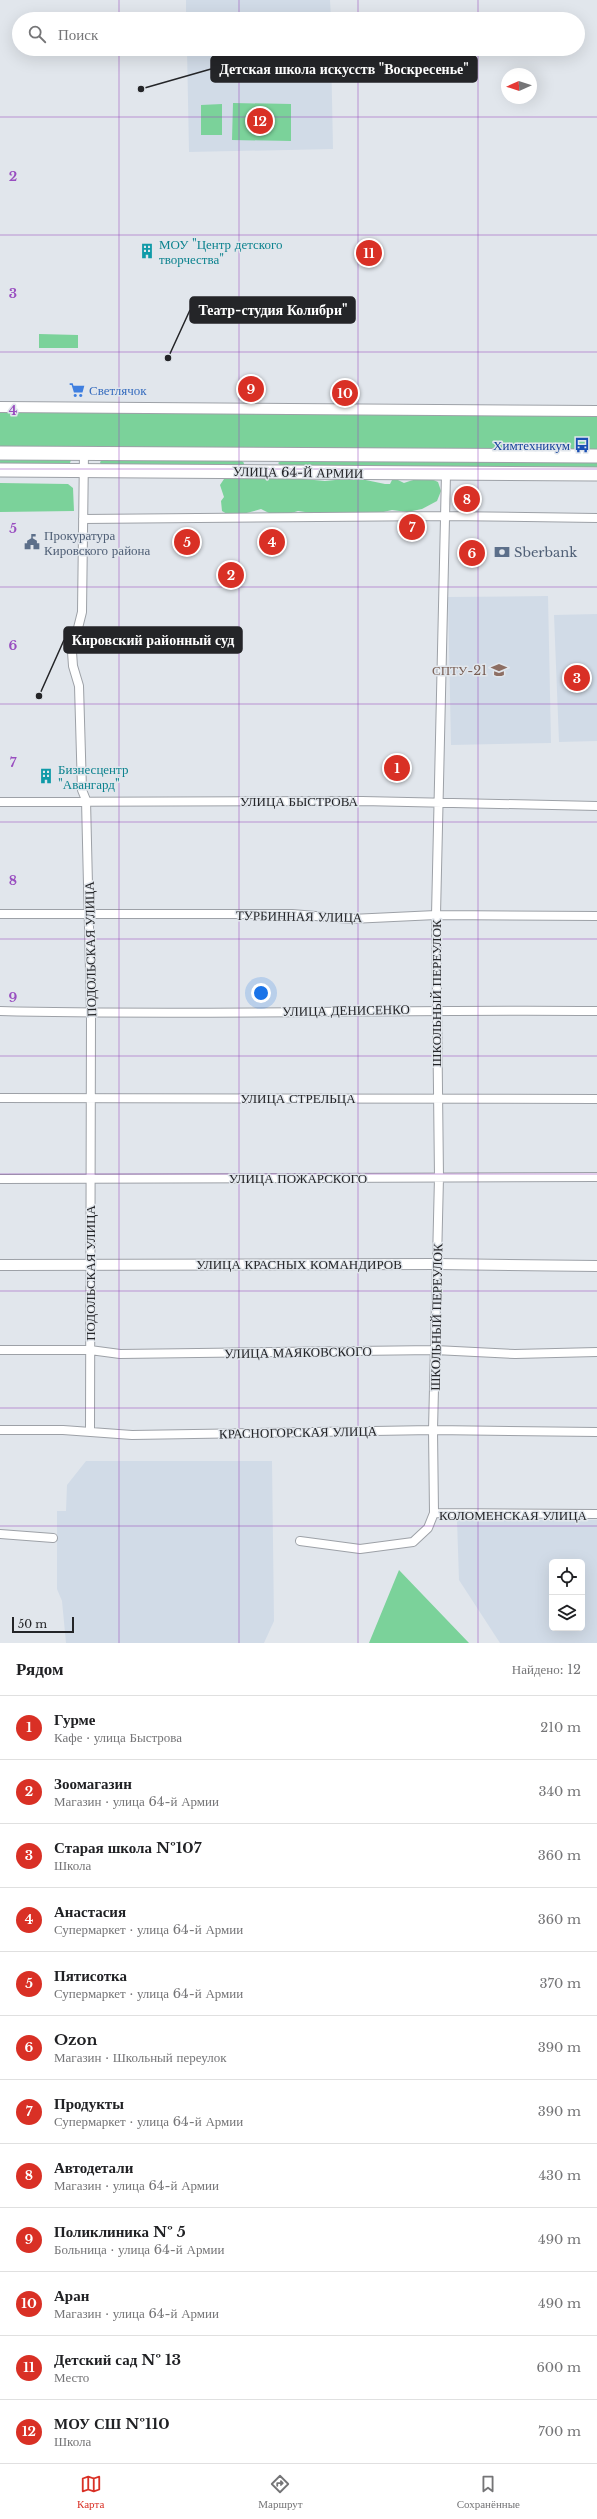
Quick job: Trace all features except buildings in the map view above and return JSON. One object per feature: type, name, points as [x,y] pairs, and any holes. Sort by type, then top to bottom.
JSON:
[{"type":"highway","name":"УЛИЦА 64-Й АРМИИ","points":[[0,453],[257,453],[597,456]]},
{"type":"highway","points":[[257,453],[257,472]]},
{"type":"highway","name":"УЛИЦА 64-Й АРМИИ","points":[[0,470],[84,469],[446,474],[597,474]]},
{"type":"street","points":[[0,407],[597,411]]},
{"type":"street","name":"ПОДОЛЬСКАЯ УЛИЦА","points":[[84,453],[82,612],[72,652],[73,666],[80,686],[82,790],[86,800],[89,915],[91,1013],[90,1432]]},
{"type":"street","name":"ШКОЛЬНЫЙ ПЕРЕУЛОК","points":[[434,1513],[433,1430],[439,1177],[436,915],[446,474]]},
{"type":"street","points":[[83,518],[446,516],[597,518]]},
{"type":"street","name":"УЛИЦА БЫСТРОВА","points":[[0,802],[86,800],[439,802],[597,806]]},
{"type":"street","name":"ТУРБИННАЯ УЛИЦА","points":[[0,914],[292,914],[351,919],[436,915],[597,916]]},
{"type":"street","name":"УЛИЦА ДЕНИСЕНКО","points":[[0,1011],[91,1013],[437,1009],[597,1011]]},
{"type":"street","name":"УЛИЦА СТРЕЛЬЦА","points":[[0,1098],[597,1099]]},
{"type":"street","name":"УЛИЦА ПОЖАРСКОГО","points":[[0,1179],[597,1177]]},
{"type":"street","name":"УЛИЦА КРАСНЫХ КОМАНДИРОВ","points":[[0,1265],[437,1264],[597,1266]]},
{"type":"street","name":"УЛИЦА МАЯКОВСКОГО","points":[[0,1350],[90,1350],[120,1354],[435,1350],[515,1354],[597,1352]]},
{"type":"street","name":"КРАСНОГОРСКАЯ УЛИЦА","points":[[0,1430],[90,1432],[132,1435],[433,1430],[597,1432]]},
{"type":"street","name":"КОЛОМЕНСКАЯ УЛИЦА","points":[[300,1541],[360,1549],[413,1542],[428,1528],[434,1513],[597,1514]]},
{"type":"street","points":[[0,1534],[53,1538]]},
{"type":"shaded area","points":[[186,0],[330,0],[331,12],[186,12]]},
{"type":"shaded area","points":[[187,56],[331,56],[333,149],[189,152]]},
{"type":"shaded area","name":"СПТУ-21","points":[[548,596],[551,743],[451,745],[448,597]]},
{"type":"shaded area","points":[[597,614],[597,741],[559,742],[554,615]]},
{"type":"shaded area","points":[[86,1461],[272,1461],[274,1621],[264,1643],[66,1643],[62,1601],[57,1589],[57,1511],[66,1511],[67,1485]]},
{"type":"shaded area","points":[[457,1520],[597,1520],[597,1643],[500,1643],[459,1580]]},
{"type":"green space","points":[[233,103],[291,104],[291,141],[232,140]]},
{"type":"green space","points":[[222,104],[222,135],[201,135],[201,105]]},
{"type":"green space","points":[[39,334],[78,335],[78,348],[39,348]]},
{"type":"green space","points":[[0,412],[597,416],[597,449],[0,447]]},
{"type":"green space","points":[[68,458],[71,460],[70,463],[66,465],[0,465],[0,459]]},
{"type":"green space","points":[[101,460],[242,461],[244,463],[243,466],[102,465],[100,463]]},
{"type":"green space","points":[[281,461],[597,462],[597,467],[281,466],[278,463]]},
{"type":"green space","points":[[252,476],[261,479],[270,476],[325,481],[356,478],[385,484],[390,484],[392,480],[398,480],[404,483],[417,479],[429,479],[438,482],[441,491],[437,501],[422,509],[407,512],[392,510],[379,513],[339,514],[326,512],[319,514],[298,511],[288,514],[269,513],[261,509],[243,514],[227,514],[222,511],[221,501],[224,497],[220,485],[224,479]]},
{"type":"green space","points":[[0,483],[68,484],[73,488],[74,511],[0,512]]},
{"type":"green space","points":[[399,1570],[469,1643],[369,1643]]},
{"type":"place","name":"Детская школа искусств \"Воскресенье\"","points":[[141,89]]},
{"type":"place","name":"МОУ СШ №110","points":[[260,121]]},
{"type":"place","name":"МОУ \"Центр детского творчества\"","points":[[147,251]]},
{"type":"place","name":"Детский сад № 13","points":[[369,253]]},
{"type":"place","name":"Театр-студия Колибри\"","points":[[168,358]]},
{"type":"place","name":"Поликлиника № 5","points":[[251,389]]},
{"type":"place","name":"Светлячок","points":[[77,390]]},
{"type":"place","name":"Аран","points":[[345,393]]},
{"type":"place","name":"Химтехникум","points":[[582,445]]},
{"type":"place","name":"Автодетали","points":[[467,499]]},
{"type":"place","name":"Продукты","points":[[412,527]]},
{"type":"place","name":"Прокуратура Кировского района","points":[[32,542]]},
{"type":"place","name":"Пятисотка","points":[[187,542]]},
{"type":"place","name":"Анастасия","points":[[272,542]]},
{"type":"place","name":"Sberbank","points":[[502,552]]},
{"type":"place","name":"Ozon","points":[[472,553]]},
{"type":"place","name":"Зоомагазин","points":[[231,575]]},
{"type":"place","name":"СПТУ-21","points":[[499,670]]},
{"type":"place","name":"Старая школа №107","points":[[577,678]]},
{"type":"place","name":"Кировский районный суд","points":[[39,696]]},
{"type":"place","name":"Гурме","points":[[397,768]]},
{"type":"place","name":"Бизнесцентр \"Авангард\"","points":[[46,776]]}]
